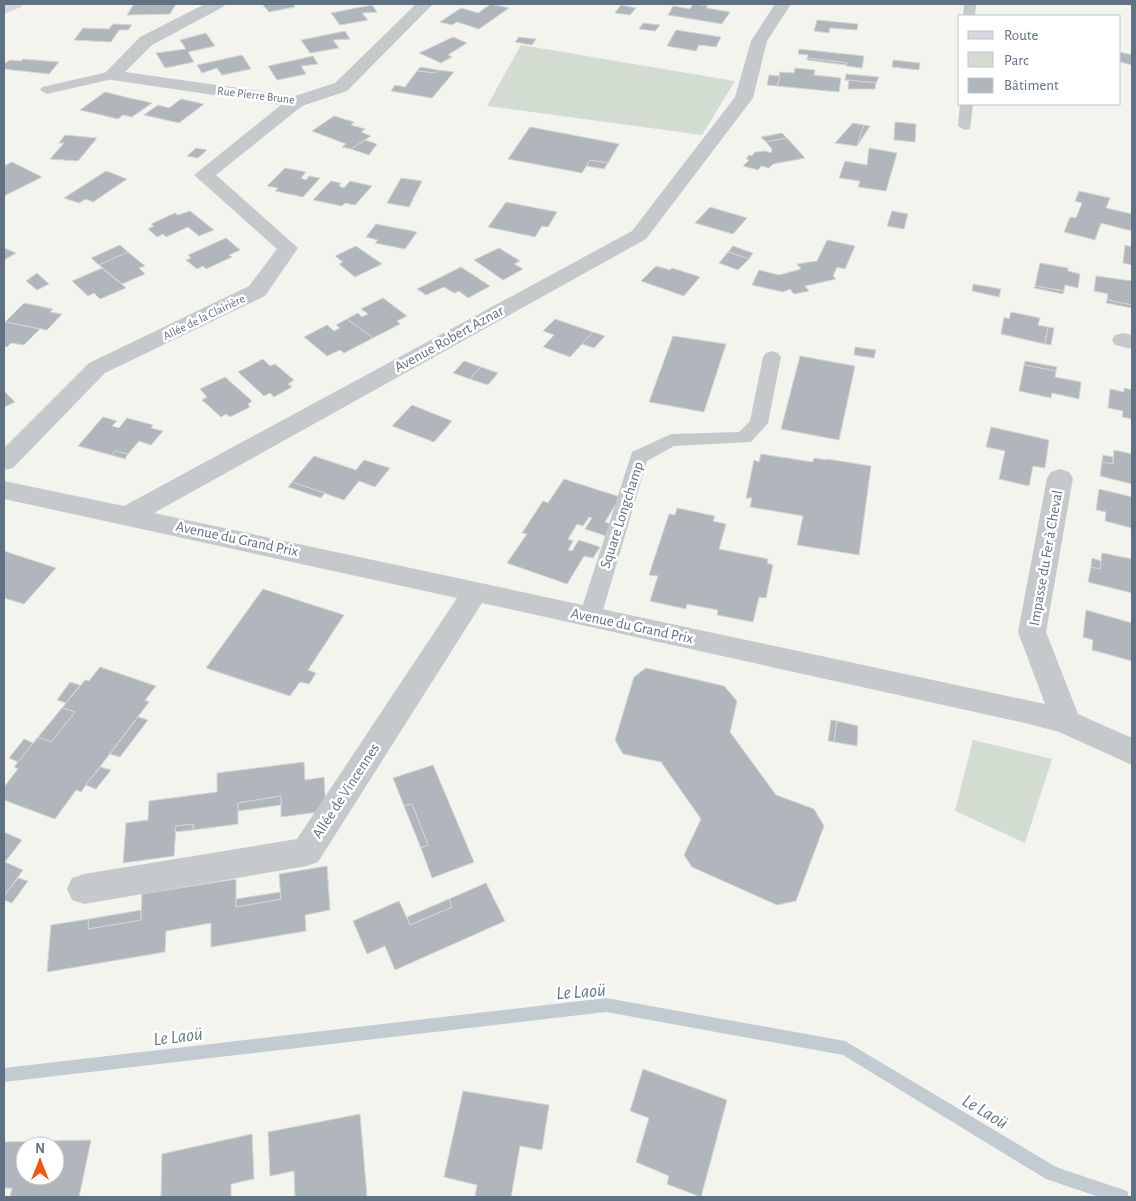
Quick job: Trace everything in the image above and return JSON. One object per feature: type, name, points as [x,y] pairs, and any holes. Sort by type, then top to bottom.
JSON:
[{"type":"main road","points":[[4,9],[15,4]]},
{"type":"street","points":[[112,75],[146,41],[217,4]]},
{"type":"street","name":"Rue Pierre Brune","points":[[112,75],[296,102],[341,87],[425,4]]},
{"type":"street","name":"Avenue Robert Aznar","points":[[127,516],[640,235],[744,98],[759,41],[783,4]]},
{"type":"street","name":"Allée de la Clairière","points":[[4,462],[97,368],[257,292],[288,248],[204,175],[296,102]]},
{"type":"street","name":"Impasse du Fer à Cheval","points":[[1060,478],[1032,632],[1066,722]]},
{"type":"street","points":[[4,490],[127,516]]},
{"type":"street","name":"Avenue du Grand Prix","points":[[127,516],[1025,711],[1066,722],[1132,752]]},
{"type":"street","name":"Allée de Vincennes","points":[[84,889],[307,852],[476,591]]},
{"type":"lane","name":"Rue Pierre Brune","points":[[47,90],[112,75]]},
{"type":"lane","points":[[965,126],[966,105]]},
{"type":"lane","name":"Square Longchamp","points":[[590,617],[639,457],[671,440],[744,438],[758,422],[772,357]]},
{"type":"green space","points":[[521,45],[735,81],[702,135],[487,106]]},
{"type":"green space","points":[[973,740],[1052,759],[1025,843],[955,811]]},
{"type":"building","points":[[134,4],[176,4],[170,14],[127,15]]},
{"type":"building","points":[[262,4],[293,4],[295,7],[269,12]]},
{"type":"building","points":[[491,4],[509,8],[479,29],[457,22],[452,25],[440,22],[461,8],[478,13]]},
{"type":"building","points":[[693,4],[730,12],[722,24],[668,15],[673,6],[690,9]]},
{"type":"building","points":[[372,5],[377,12],[362,13],[368,20],[340,25],[331,13]]},
{"type":"building","points":[[621,5],[636,8],[630,15],[615,13]]},
{"type":"building","points":[[817,20],[858,24],[857,30],[830,28],[829,33],[814,31]]},
{"type":"building","points":[[643,23],[660,25],[655,31],[639,29]]},
{"type":"building","points":[[113,24],[132,25],[128,30],[119,30],[111,42],[74,40],[83,28],[109,29]]},
{"type":"building","points":[[676,30],[721,37],[716,47],[699,45],[696,51],[667,46]]},
{"type":"building","points":[[345,31],[350,39],[333,40],[339,48],[310,53],[301,40]]},
{"type":"building","points":[[206,33],[215,46],[188,52],[194,62],[165,68],[156,53],[186,49],[180,40]]},
{"type":"building","points":[[453,37],[467,43],[448,55],[452,57],[441,63],[419,53]]},
{"type":"building","points":[[519,37],[536,39],[532,45],[515,42]]},
{"type":"building","points":[[799,49],[864,56],[862,68],[846,66],[847,63],[807,58],[808,55],[798,54]]},
{"type":"building","points":[[1121,52],[1132,55],[1132,65],[1121,62]]},
{"type":"building","points":[[242,55],[251,69],[222,75],[217,68],[202,73],[197,65]]},
{"type":"building","points":[[313,56],[318,64],[301,66],[306,74],[277,80],[268,66]]},
{"type":"building","points":[[807,58],[847,63],[846,65],[807,60]]},
{"type":"building","points":[[23,59],[59,62],[49,74],[4,69],[4,64],[10,60],[21,61]]},
{"type":"building","points":[[893,60],[920,63],[919,70],[892,67]]},
{"type":"building","points":[[420,67],[438,70],[435,73],[417,71]]},
{"type":"building","points":[[795,68],[815,70],[814,75],[841,78],[839,92],[777,86],[780,72],[794,73]]},
{"type":"building","points":[[438,70],[454,72],[432,98],[391,91],[395,85],[405,87],[417,71],[435,73]]},
{"type":"building","points":[[846,74],[879,77],[876,83],[845,80]]},
{"type":"building","points":[[769,75],[780,76],[777,86],[767,85]]},
{"type":"building","points":[[849,80],[876,83],[875,89],[848,89]]},
{"type":"building","points":[[105,92],[152,103],[132,117],[123,115],[118,119],[80,110]]},
{"type":"building","points":[[181,99],[204,104],[179,123],[144,115],[158,105],[169,108]]},
{"type":"building","points":[[334,116],[354,122],[351,125],[365,129],[361,132],[371,136],[351,149],[342,147],[346,144],[312,131]]},
{"type":"building","points":[[895,122],[916,124],[915,142],[894,140]]},
{"type":"building","points":[[853,123],[864,125],[857,146],[835,143]]},
{"type":"building","points":[[864,125],[870,126],[857,146]]},
{"type":"building","points":[[530,127],[619,144],[608,163],[590,160],[582,173],[508,159]]},
{"type":"building","points":[[782,133],[787,138],[766,142],[761,137]]},
{"type":"building","points":[[65,135],[97,138],[78,161],[50,159],[64,143],[59,143]]},
{"type":"building","points":[[787,138],[805,158],[773,164],[769,168],[761,166],[758,170],[743,166],[749,160],[746,159],[749,155],[752,156],[755,152],[765,151],[771,153],[772,149],[766,142]]},
{"type":"building","points":[[365,140],[377,144],[369,155],[351,149]]},
{"type":"building","points":[[196,148],[207,150],[198,158],[187,156]]},
{"type":"building","points":[[869,148],[897,153],[886,191],[858,187],[860,181],[839,178],[845,161],[867,165]]},
{"type":"building","points":[[590,160],[608,163],[604,169],[587,166]]},
{"type":"building","points":[[12,162],[42,177],[4,196],[4,166]]},
{"type":"building","points":[[285,168],[306,172],[301,178],[306,180],[309,176],[320,178],[303,197],[275,191],[278,188],[267,186]]},
{"type":"building","points":[[106,171],[127,179],[93,202],[86,199],[79,203],[64,198]]},
{"type":"building","points":[[401,178],[422,181],[409,207],[387,203]]},
{"type":"building","points":[[331,181],[341,183],[339,186],[344,188],[350,181],[372,186],[355,205],[345,203],[342,206],[313,200]]},
{"type":"building","points":[[1079,191],[1110,198],[1106,208],[1132,214],[1132,231],[1101,223],[1095,240],[1064,232],[1070,217],[1076,218],[1082,203],[1075,201]]},
{"type":"building","points":[[506,202],[557,212],[548,227],[542,226],[535,237],[488,227]]},
{"type":"building","points":[[710,207],[747,218],[733,234],[695,223]]},
{"type":"building","points":[[190,211],[214,230],[199,236],[188,227],[166,237],[163,234],[157,237],[148,229],[154,226],[151,224],[175,213],[178,215]]},
{"type":"building","points":[[892,211],[908,214],[904,229],[887,226]]},
{"type":"building","points":[[376,224],[417,232],[405,249],[375,243],[378,240],[366,237]]},
{"type":"building","points":[[226,238],[240,250],[229,255],[232,257],[206,269],[203,266],[197,269],[186,260],[191,258],[188,255]]},
{"type":"building","points":[[827,240],[855,246],[845,269],[837,267],[833,276],[836,279],[805,286],[809,291],[794,294],[790,289],[783,292],[752,285],[759,270],[779,275],[801,269],[797,264],[817,261]]},
{"type":"building","points":[[120,245],[128,252],[99,265],[91,258]]},
{"type":"building","points":[[1125,245],[1132,247],[1132,265],[1123,263]]},
{"type":"building","points":[[356,246],[382,264],[355,277],[339,264],[343,262],[335,256]]},
{"type":"building","points":[[733,246],[753,253],[749,259],[728,252]]},
{"type":"building","points":[[4,248],[16,253],[4,260]]},
{"type":"building","points":[[499,248],[520,261],[514,264],[523,269],[503,280],[474,260]]},
{"type":"building","points":[[128,252],[145,266],[139,268],[145,274],[122,284],[99,265]]},
{"type":"building","points":[[728,252],[749,259],[738,270],[719,263]]},
{"type":"building","points":[[1040,263],[1068,268],[1068,271],[1080,274],[1078,288],[1065,285],[1064,291],[1035,286]]},
{"type":"building","points":[[656,266],[670,270],[672,268],[700,277],[684,296],[641,281]]},
{"type":"building","points":[[461,267],[490,286],[468,298],[459,291],[454,293],[444,287],[426,295],[417,289]]},
{"type":"building","points":[[102,268],[126,288],[100,299],[94,293],[88,296],[72,281]]},
{"type":"building","points":[[37,273],[49,284],[37,290],[26,281]]},
{"type":"building","points":[[1096,276],[1132,281],[1132,305],[1107,300],[1108,294],[1094,291]]},
{"type":"building","points":[[973,284],[1001,289],[999,297],[972,291]]},
{"type":"building","points":[[1035,286],[1064,291],[1063,294],[1034,288]]},
{"type":"building","points":[[383,298],[407,316],[397,321],[400,324],[373,338],[347,319],[358,313],[362,317],[368,314],[361,309]]},
{"type":"building","points":[[1107,300],[1132,305],[1132,308],[1106,303]]},
{"type":"building","points":[[24,303],[53,309],[50,312],[62,314],[47,330],[5,322]]},
{"type":"building","points":[[1011,312],[1040,318],[1038,325],[1048,327],[1045,344],[1001,334],[1004,317],[1009,319]]},
{"type":"building","points":[[347,319],[373,338],[344,353],[340,350],[327,356],[304,337],[327,325],[334,331],[340,328],[336,325]]},
{"type":"building","points":[[555,319],[593,332],[570,357],[543,347],[554,335],[543,331]]},
{"type":"building","points":[[4,322],[40,329],[24,345],[11,343],[7,347],[4,346]]},
{"type":"building","points":[[1048,327],[1054,328],[1051,345],[1045,344]]},
{"type":"building","points":[[593,332],[605,336],[594,348],[582,344]]},
{"type":"building","points":[[673,336],[726,344],[704,412],[649,402]]},
{"type":"building","points":[[855,347],[876,350],[874,358],[854,355]]},
{"type":"building","points":[[800,356],[855,366],[839,440],[781,429]]},
{"type":"building","points":[[263,359],[270,366],[275,364],[294,380],[288,384],[292,387],[274,397],[270,393],[264,396],[238,372]]},
{"type":"building","points":[[464,361],[481,367],[470,379],[453,373]]},
{"type":"building","points":[[1025,361],[1057,367],[1056,371],[1024,365]]},
{"type":"building","points":[[1024,365],[1056,371],[1055,377],[1081,382],[1079,399],[1052,393],[1051,398],[1019,391]]},
{"type":"building","points":[[481,367],[498,373],[488,385],[470,379]]},
{"type":"building","points":[[225,377],[252,401],[248,404],[250,407],[230,417],[226,414],[221,417],[202,400],[207,397],[200,389]]},
{"type":"building","points":[[1124,388],[1132,390],[1132,419],[1122,417],[1123,411],[1108,408],[1110,389],[1124,392]]},
{"type":"building","points":[[4,391],[15,402],[4,407]]},
{"type":"building","points":[[412,405],[452,421],[434,442],[392,426]]},
{"type":"building","points":[[103,417],[117,421],[112,426],[119,428],[127,418],[153,425],[151,428],[163,431],[151,445],[139,441],[128,454],[115,451],[111,455],[78,446]]},
{"type":"building","points":[[991,427],[1049,440],[1045,468],[1033,466],[1029,486],[999,479],[1005,451],[986,447]]},
{"type":"building","points":[[1114,450],[1132,454],[1132,484],[1100,476],[1102,462],[1113,464]]},
{"type":"building","points":[[115,451],[128,454],[125,459],[111,455]]},
{"type":"building","points":[[761,454],[813,462],[814,458],[871,466],[859,555],[797,545],[803,516],[750,507],[752,498],[746,498],[754,460],[759,462]]},
{"type":"building","points":[[1103,455],[1113,457],[1113,464],[1102,462]]},
{"type":"building","points":[[314,456],[356,470],[364,460],[390,468],[375,487],[359,481],[344,500],[292,482]]},
{"type":"building","points":[[564,479],[620,497],[605,522],[613,525],[606,536],[585,529],[592,518],[589,517],[583,526],[577,524],[568,539],[573,541],[568,550],[572,551],[579,540],[600,547],[593,558],[584,556],[567,584],[507,563],[527,534],[522,533],[543,501],[548,503]]},
{"type":"building","points":[[292,482],[325,493],[321,498],[288,487]]},
{"type":"building","points":[[1099,489],[1132,497],[1132,528],[1105,521],[1106,512],[1096,510]]},
{"type":"building","points":[[677,508],[715,516],[713,521],[726,524],[719,549],[768,559],[767,563],[773,565],[766,598],[759,597],[753,622],[717,615],[718,610],[687,604],[686,609],[650,601],[658,576],[649,575],[669,514],[675,515]]},
{"type":"building","points":[[4,551],[56,568],[24,604],[4,598]]},
{"type":"building","points":[[1102,553],[1132,559],[1132,593],[1088,582],[1091,567],[1100,569]]},
{"type":"building","points":[[1092,558],[1101,561],[1100,569],[1091,567]]},
{"type":"building","points":[[263,589],[344,615],[308,670],[316,673],[309,684],[300,682],[290,696],[206,668]]},
{"type":"building","points":[[1086,610],[1132,623],[1132,661],[1092,650],[1093,640],[1083,637]]},
{"type":"building","points":[[100,667],[156,686],[145,700],[149,702],[81,792],[76,790],[55,819],[4,800],[4,787],[18,769],[14,767],[38,737],[51,742],[75,712],[62,708],[85,680],[89,681]]},
{"type":"building","points":[[646,668],[724,686],[737,701],[730,732],[776,795],[814,809],[824,826],[796,901],[777,905],[692,867],[684,855],[701,819],[661,762],[623,754],[615,740],[634,677]]},
{"type":"building","points":[[70,682],[80,685],[66,703],[57,700]]},
{"type":"building","points":[[62,708],[75,712],[51,742],[38,737]]},
{"type":"building","points":[[138,717],[148,720],[120,757],[110,754]]},
{"type":"building","points":[[831,720],[837,721],[834,742],[828,741]]},
{"type":"building","points":[[837,721],[858,726],[857,746],[834,742]]},
{"type":"building","points":[[24,739],[33,743],[18,762],[9,758]]},
{"type":"building","points":[[304,762],[305,780],[324,777],[326,811],[281,817],[281,796],[238,803],[238,824],[193,830],[193,824],[176,826],[174,856],[123,863],[126,823],[148,820],[149,801],[217,792],[217,773]]},
{"type":"building","points":[[433,765],[474,862],[432,878],[421,848],[428,845],[412,804],[404,806],[393,778]]},
{"type":"building","points":[[100,767],[111,770],[96,789],[86,785]]},
{"type":"building","points":[[281,796],[281,805],[238,811],[238,803]]},
{"type":"building","points":[[412,804],[428,845],[421,848],[404,806]]},
{"type":"building","points":[[193,824],[193,830],[175,832],[176,826]]},
{"type":"building","points":[[4,832],[22,840],[5,862],[23,870],[4,896]]},
{"type":"building","points":[[327,866],[330,910],[305,915],[306,931],[211,947],[211,923],[166,931],[165,952],[47,972],[51,925],[89,919],[88,929],[141,920],[142,894],[236,879],[236,907],[281,899],[279,874]]},
{"type":"building","points":[[18,878],[28,881],[12,903],[4,900],[4,896]]},
{"type":"building","points":[[486,883],[505,921],[395,970],[385,946],[367,954],[353,921],[399,901],[410,925],[452,907],[449,899]]},
{"type":"building","points":[[280,892],[281,899],[236,907],[236,899]]},
{"type":"building","points":[[449,899],[452,907],[410,925],[407,917]]},
{"type":"building","points":[[141,910],[141,920],[88,929],[89,919]]},
{"type":"building","points":[[643,1069],[727,1100],[701,1197],[667,1184],[669,1176],[636,1162],[649,1118],[630,1111]]},
{"type":"building","points":[[463,1091],[549,1105],[542,1150],[520,1146],[511,1197],[475,1197],[477,1185],[444,1177]]},
{"type":"building","points":[[360,1114],[367,1197],[295,1197],[294,1171],[270,1176],[268,1132]]},
{"type":"building","points":[[252,1134],[254,1179],[231,1184],[231,1197],[161,1197],[162,1154]]},
{"type":"building","points":[[91,1140],[79,1197],[10,1197],[12,1188],[4,1188],[4,1142],[15,1142],[15,1186],[65,1186],[65,1141]]},
{"type":"waterway","name":"Le Laoü","points":[[4,1075],[606,1005],[845,1048],[1052,1173],[1121,1197]]}]
